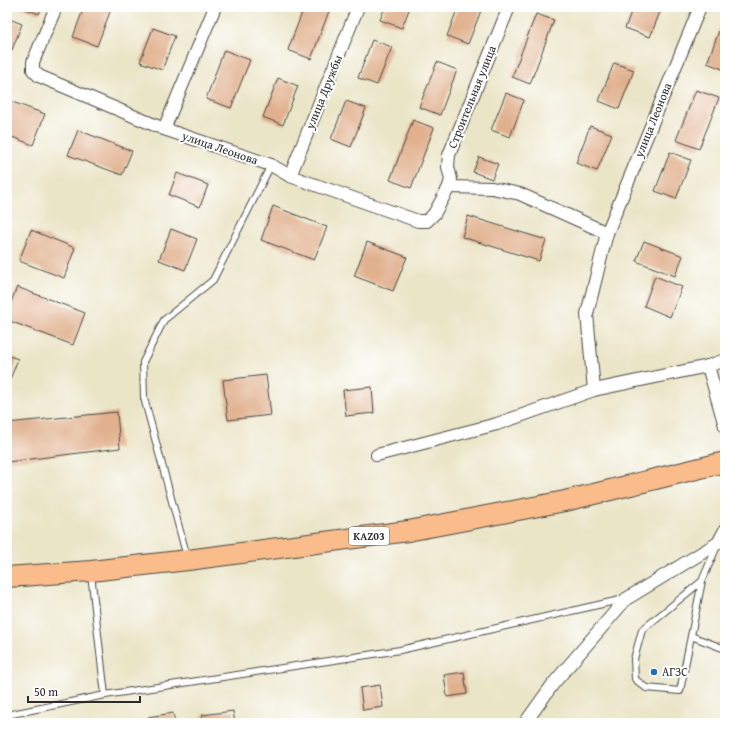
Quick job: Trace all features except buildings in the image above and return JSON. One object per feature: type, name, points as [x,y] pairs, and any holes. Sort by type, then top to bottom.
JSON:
[{"type":"highway","name":"KАZ03","points":[[7,577],[91,571],[188,560],[408,531],[565,501],[725,462]]},
{"type":"street","name":"улица Леонова","points":[[56,7],[33,62],[33,70],[39,76],[164,129],[271,165],[290,176],[418,221],[427,220],[434,214],[450,187]]},
{"type":"street","points":[[164,129],[215,7]]},
{"type":"street","name":"улица Дружбы","points":[[290,176],[358,7]]},
{"type":"street","name":"Строительная улица","points":[[450,187],[448,168],[449,155],[509,7]]},
{"type":"street","name":"улица Леонова","points":[[594,390],[587,314],[607,233],[700,7]]},
{"type":"street","points":[[450,187],[492,188],[520,194],[607,233]]},
{"type":"street","points":[[377,456],[497,424],[594,390],[708,366],[725,360]]},
{"type":"street","points":[[708,366],[725,426]]},
{"type":"street","points":[[525,723],[553,684],[626,599],[718,543],[725,530]]},
{"type":"lane","points":[[188,560],[144,398],[144,362],[164,320],[213,280],[271,165]]},
{"type":"lane","points":[[702,581],[642,630],[634,659],[635,680],[646,688],[680,691],[702,581],[718,543]]},
{"type":"lane","points":[[91,571],[105,695]]},
{"type":"lane","points":[[7,715],[105,695],[400,650],[626,599]]},
{"type":"lane","points":[[691,636],[725,649]]},
{"type":"place","name":"АГЗС","points":[[654,672]]}]
